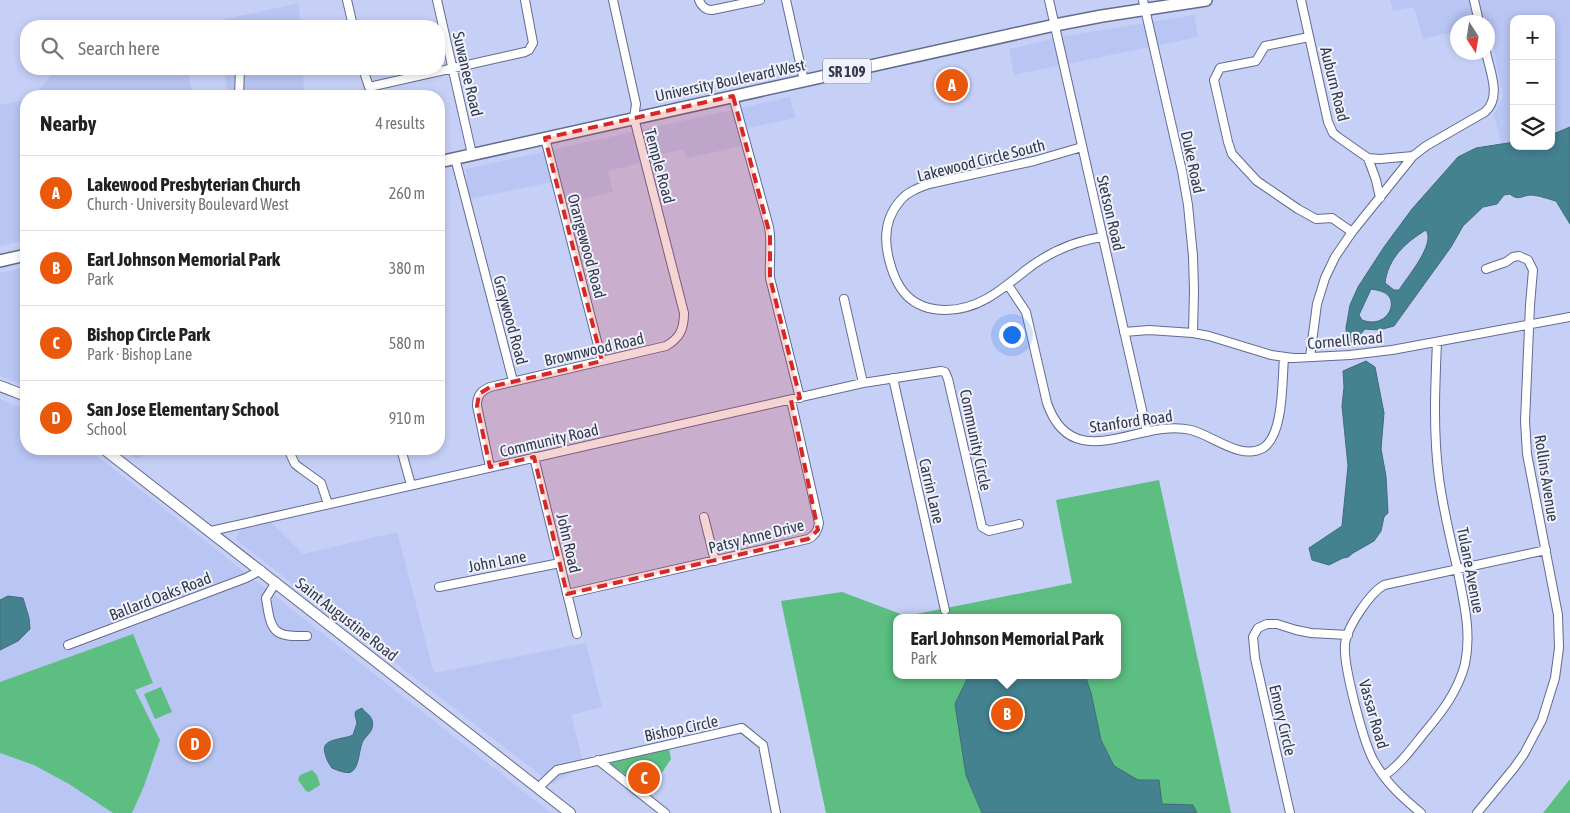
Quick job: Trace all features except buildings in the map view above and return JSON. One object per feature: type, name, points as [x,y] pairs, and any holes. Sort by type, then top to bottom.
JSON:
[{"type":"main road","name":"University Boulevard West","points":[[445,160],[1144,5],[1206,0]]},
{"type":"main road","points":[[0,261],[20,256]]},
{"type":"main road","points":[[0,386],[20,394]]},
{"type":"main road","name":"Saint Augustine Road","points":[[112,455],[570,813]]},
{"type":"street","points":[[347,0],[352,20]]},
{"type":"street","name":"Suwanee Road","points":[[437,0],[441,20]]},
{"type":"street","points":[[445,70],[529,50],[533,43],[525,0]]},
{"type":"street","name":"Temple Road","points":[[613,0],[636,104],[634,118],[684,313],[684,323],[678,337]]},
{"type":"street","points":[[701,3],[712,10],[760,0]]},
{"type":"street","points":[[786,0],[804,81]]},
{"type":"street","name":"Stetson Road","points":[[1049,0],[1147,432]]},
{"type":"street","name":"Auburn Road","points":[[1301,0],[1330,128],[1338,137],[1368,158]]},
{"type":"street","points":[[1474,0],[1478,15]]},
{"type":"street","name":"Duke Road","points":[[1144,5],[1182,171],[1188,206],[1193,256],[1194,333]]},
{"type":"street","name":"Suwanee Road","points":[[445,36],[472,154]]},
{"type":"street","points":[[1309,37],[1265,46],[1256,61],[1220,68],[1214,80],[1227,141],[1232,154],[1257,181],[1316,219],[1332,218],[1352,232]]},
{"type":"street","points":[[1310,357],[1317,304],[1325,278],[1335,257],[1352,232],[1413,156],[1426,146],[1490,108],[1494,97],[1494,90],[1488,60]]},
{"type":"street","points":[[239,90],[240,75]]},
{"type":"street","points":[[365,75],[369,87],[421,75]]},
{"type":"street","points":[[733,96],[769,227],[771,241],[770,278],[800,398]]},
{"type":"street","name":"Orangewood Road","points":[[545,138],[602,361]]},
{"type":"street","name":"Lakewood Circle South","points":[[1008,285],[988,299],[966,307],[948,310],[932,309],[907,296],[901,290],[892,272],[886,236],[886,228],[893,211],[900,201],[917,188],[1034,161],[1082,147]]},
{"type":"street","points":[[1380,198],[1368,158],[1380,159],[1413,156]]},
{"type":"street","name":"Graywood Road","points":[[455,158],[513,381],[483,390],[477,400],[490,467]]},
{"type":"street","points":[[1008,285],[1046,257],[1069,245],[1102,237]]},
{"type":"street","name":"Rollins Avenue","points":[[1477,813],[1524,754],[1542,720],[1553,686],[1559,648],[1556,606],[1527,454],[1525,421],[1533,270],[1525,258],[1519,256],[1486,269]]},
{"type":"street","name":"Stanford Road","points":[[1008,285],[1026,312],[1052,417],[1059,426],[1077,440],[1090,442],[1174,428],[1202,432],[1240,451],[1251,452],[1264,448],[1273,435],[1278,423],[1284,358]]},
{"type":"street","points":[[844,299],[864,383]]},
{"type":"street","name":"Cornell Road","points":[[1124,332],[1165,330],[1194,333],[1284,358],[1350,355],[1392,350],[1570,318]]},
{"type":"street","name":"Brownwood Road","points":[[513,381],[666,346],[678,337]]},
{"type":"street","name":"Tulane Avenue","points":[[1384,776],[1403,759],[1450,699],[1462,674],[1467,650],[1468,633],[1464,598],[1443,501],[1435,446],[1437,342]]},
{"type":"street","name":"Community Circle","points":[[893,378],[945,372],[948,378],[982,527],[989,531],[1019,524]]},
{"type":"street","name":"Community Road","points":[[211,531],[534,457],[893,378]]},
{"type":"street","name":"Carrin Lane","points":[[893,378],[945,610]]},
{"type":"street","name":"Patsy Anne Drive","points":[[567,594],[808,540],[813,537],[818,530],[819,523],[791,400]]},
{"type":"street","points":[[291,455],[295,464],[321,483],[328,504]]},
{"type":"street","points":[[403,455],[411,485]]},
{"type":"street","name":"John Road","points":[[534,457],[577,634]]},
{"type":"street","points":[[704,517],[715,561]]},
{"type":"street","points":[[1348,635],[1365,603],[1379,588],[1390,583],[1546,550]]},
{"type":"street","name":"John Lane","points":[[439,587],[560,563]]},
{"type":"street","name":"Ballard Oaks Road","points":[[68,645],[246,578],[261,570]]},
{"type":"street","points":[[276,582],[266,598],[272,625],[282,636],[307,636]]},
{"type":"street","name":"Emory Circle","points":[[1290,813],[1255,658],[1252,642],[1254,632],[1262,625],[1273,624],[1303,632],[1348,635]]},
{"type":"street","name":"Vassar Road","points":[[1348,635],[1345,644],[1346,662],[1363,732],[1375,763],[1391,787],[1421,813]]},
{"type":"street","name":"Bishop Circle","points":[[538,788],[557,770],[742,728],[763,746],[776,813]]},
{"type":"street","points":[[598,760],[665,813]]},
{"type":"highlighted area","points":[[733,96],[770,235],[770,278],[800,398],[791,400],[818,530],[808,539],[567,594],[534,457],[490,467],[477,406],[479,394],[490,387],[602,361],[545,138]]},
{"type":"shaded area","points":[[1390,0],[1570,0],[1570,127],[1555,133],[1555,15],[1510,15],[1510,142],[1501,143],[1494,114],[1503,97],[1495,57],[1495,15],[1450,15],[1450,33],[1423,39],[1414,7],[1393,11]]},
{"type":"shaded area","points":[[299,3],[300,20],[221,20]]},
{"type":"shaded area","points":[[1194,15],[1198,37],[1014,75],[1009,49],[1065,36]]},
{"type":"shaded area","points":[[51,75],[188,75],[192,90],[39,90]]},
{"type":"shaded area","points":[[224,75],[303,75],[304,90],[228,90]]},
{"type":"shaded area","points":[[790,97],[795,118],[738,130],[741,146],[687,158],[683,149],[608,171],[613,192],[557,205],[552,182],[468,199],[466,169]]},
{"type":"shaded area","points":[[20,101],[20,241],[0,246],[0,105]]},
{"type":"shaded area","points":[[1570,127],[1570,224],[1556,201],[1533,195],[1517,198],[1510,194],[1504,195],[1497,204],[1483,207],[1463,226],[1451,247],[1394,326],[1379,330],[1365,329],[1355,344],[1347,343],[1346,328],[1350,305],[1358,287],[1384,247],[1412,209],[1458,157],[1476,148],[1510,143],[1510,150],[1555,150],[1555,133]],"holes":[[[1426,230],[1428,236],[1424,252],[1414,269],[1399,290],[1394,290],[1385,283],[1394,258],[1405,245]],[[1371,289],[1382,291],[1391,301],[1389,312],[1379,321],[1362,320],[1359,315]]]},
{"type":"shaded area","points":[[20,268],[20,384],[0,376],[0,273]]},
{"type":"shaded area","points":[[1366,361],[1375,367],[1384,413],[1381,449],[1386,476],[1388,513],[1384,517],[1381,531],[1374,541],[1348,557],[1329,565],[1312,560],[1309,548],[1342,526],[1348,466],[1342,406],[1343,371]]},
{"type":"shaded area","points":[[0,399],[20,407],[20,455],[96,455],[551,813],[0,813]]},
{"type":"shaded area","points":[[131,455],[144,455],[136,459]]},
{"type":"shaded area","points":[[270,521],[303,554],[397,532],[434,673],[586,643],[602,707],[571,715],[584,766],[552,784],[235,539],[241,530]]},
{"type":"shaded area","points":[[8,596],[23,598],[30,629],[18,641],[0,650],[0,600]]},
{"type":"shaded area","points":[[967,679],[1086,679],[1101,740],[1114,766],[1138,780],[1159,780],[1162,804],[1193,805],[1197,813],[982,813],[966,775],[955,704]]},
{"type":"shaded area","points":[[362,708],[371,718],[373,724],[370,733],[362,743],[356,767],[351,772],[342,772],[332,768],[325,755],[324,748],[333,740],[353,735],[357,723],[356,711]]},
{"type":"green space","points":[[1159,480],[1231,813],[826,813],[781,601],[842,592],[901,614],[893,614],[893,679],[1121,679],[1121,614],[916,614],[1072,583],[1056,500]]},
{"type":"green space","points":[[133,634],[153,683],[135,690],[160,740],[144,786],[132,813],[113,813],[69,784],[34,765],[0,753],[0,682]]},
{"type":"green space","points":[[161,687],[172,712],[155,719],[144,694]]},
{"type":"green space","points":[[669,749],[671,759],[649,792],[609,763]]},
{"type":"green space","points":[[312,770],[317,775],[320,785],[309,792],[306,791],[298,780],[300,775]]},
{"type":"green space","points":[[1570,779],[1570,813],[1543,813]]},
{"type":"place","name":"Lakewood Presbyterian Church","points":[[952,85]]},
{"type":"place","name":"Earl Johnson Memorial Park","points":[[1007,714]]},
{"type":"place","name":"San Jose Elementary School","points":[[195,744]]},
{"type":"place","name":"Bishop Circle Park","points":[[644,778]]}]
